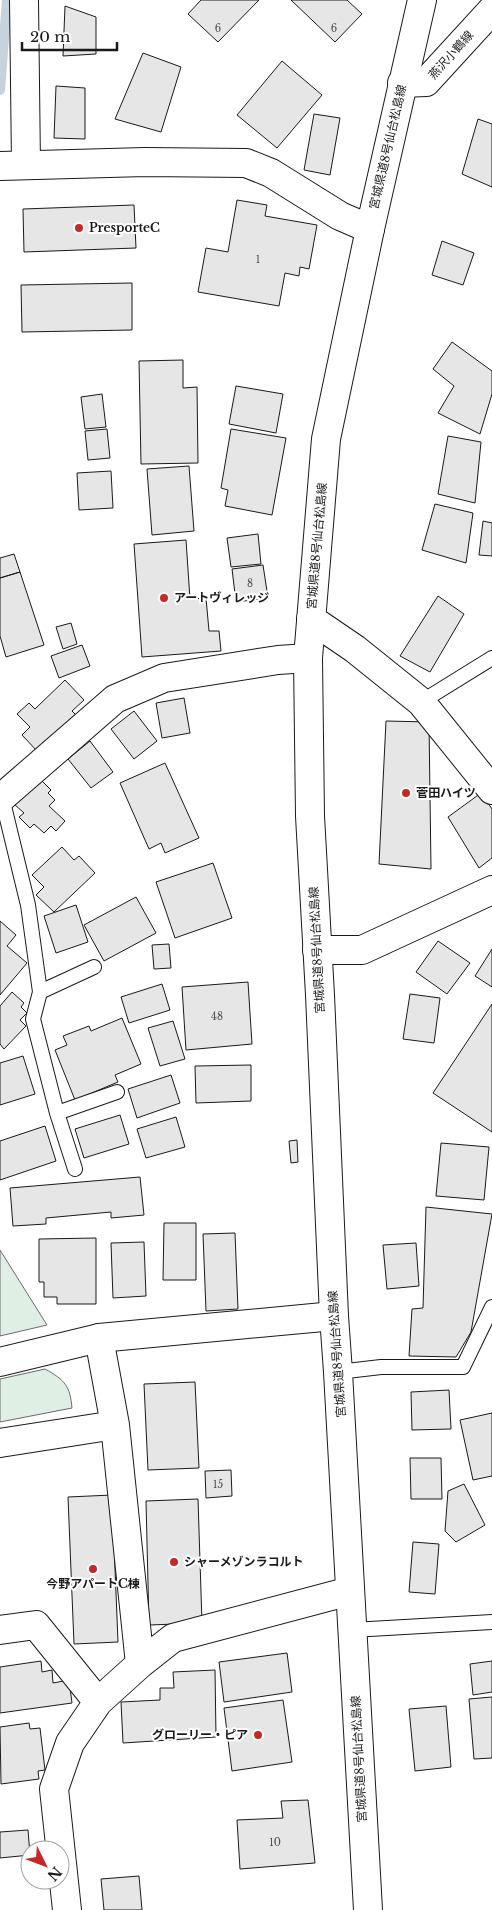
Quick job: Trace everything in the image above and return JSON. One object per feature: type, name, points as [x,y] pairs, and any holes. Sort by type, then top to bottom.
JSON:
[{"type":"street","points":[[24,0],[13,165],[246,163],[271,173],[340,216],[370,229]]},
{"type":"street","name":"宮城県道8号仙台松島線","points":[[368,1910],[334,1316],[321,1005],[310,816],[308,658],[326,439],[370,229],[422,0]]},
{"type":"street","name":"燕沢小鶴線","points":[[402,83],[426,82],[492,10]]},
{"type":"street","points":[[311,619],[355,649],[421,702],[492,790]]},
{"type":"street","points":[[1,799],[115,699],[164,678],[278,660],[308,658]]},
{"type":"street","points":[[317,950],[362,950],[492,890]]},
{"type":"street","points":[[0,1362],[100,1338],[334,1316]]},
{"type":"street","points":[[100,1338],[115,1425],[140,1664]]},
{"type":"street","points":[[0,1443],[115,1425]]},
{"type":"street","points":[[67,1910],[54,1789],[70,1743],[98,1702],[140,1664],[173,1638],[350,1591]]},
{"type":"street","points":[[0,1630],[36,1625],[98,1702]]},
{"type":"lane","points":[[421,702],[492,658]]},
{"type":"lane","points":[[1,799],[28,904],[40,992],[33,1019],[57,1114],[75,1169]]},
{"type":"lane","points":[[40,992],[94,967]]},
{"type":"lane","points":[[57,1114],[117,1092]]},
{"type":"lane","points":[[338,1372],[381,1367],[463,1367],[492,1307]]},
{"type":"lane","points":[[352,1630],[492,1622]]},
{"type":"green space","points":[[0,1250],[47,1325],[0,1336]]},
{"type":"green space","points":[[45,1369],[65,1384],[70,1394],[72,1408],[0,1422],[0,1379]]},
{"type":"building","points":[[201,0],[259,0],[218,42],[188,14]]},
{"type":"building","points":[[291,0],[347,0],[362,14],[335,42]]},
{"type":"building","points":[[65,6],[96,17],[96,54],[63,56]]},
{"type":"building","points":[[143,53],[181,67],[161,132],[115,119]]},
{"type":"building","points":[[282,61],[322,95],[277,148],[237,115]]},
{"type":"building","points":[[56,86],[85,88],[85,139],[54,138]]},
{"type":"building","points":[[314,114],[340,118],[330,175],[304,170]]},
{"type":"building","points":[[478,119],[492,124],[492,187],[462,174]]},
{"type":"building","points":[[237,200],[267,205],[265,216],[317,225],[309,269],[300,267],[299,276],[285,273],[279,306],[198,292],[206,248],[228,252]]},
{"type":"building","name":"PresporteC","points":[[134,205],[136,248],[24,252],[23,209]]},
{"type":"building","points":[[442,241],[474,253],[463,285],[432,275]]},
{"type":"building","points":[[132,283],[132,330],[22,332],[21,285]]},
{"type":"building","points":[[452,342],[492,371],[492,394],[480,434],[438,413],[454,386],[433,369]]},
{"type":"building","points":[[183,360],[183,388],[197,387],[198,463],[141,464],[139,361]]},
{"type":"building","points":[[236,386],[283,394],[276,433],[229,424]]},
{"type":"building","points":[[102,394],[106,427],[85,429],[81,397]]},
{"type":"building","points":[[107,429],[110,458],[88,460],[85,431]]},
{"type":"building","points":[[231,429],[286,438],[272,515],[225,506],[228,490],[221,488]]},
{"type":"building","points":[[448,436],[481,442],[475,503],[438,494]]},
{"type":"building","points":[[189,466],[194,531],[152,535],[147,469]]},
{"type":"building","points":[[111,471],[113,508],[79,510],[77,473]]},
{"type":"building","points":[[435,504],[473,513],[466,563],[422,550]]},
{"type":"building","points":[[483,521],[492,523],[492,556],[479,555]]},
{"type":"building","points":[[258,534],[261,564],[231,567],[227,538]]},
{"type":"building","name":"アートヴィレッジ","points":[[186,540],[190,599],[206,598],[209,631],[219,631],[221,651],[142,657],[134,544]]},
{"type":"building","points":[[14,554],[20,572],[0,578],[0,558]]},
{"type":"building","points":[[263,565],[268,598],[236,602],[232,569]]},
{"type":"building","points":[[20,572],[44,645],[6,657],[0,636],[0,578]]},
{"type":"building","points":[[438,596],[464,614],[430,672],[400,656]]},
{"type":"building","points":[[71,623],[77,644],[63,649],[56,627]]},
{"type":"building","points":[[82,645],[90,666],[59,678],[51,656]]},
{"type":"building","points":[[65,680],[84,700],[72,711],[76,715],[38,752],[22,735],[30,727],[17,714],[29,703],[35,709]]},
{"type":"building","points":[[184,698],[190,733],[162,738],[156,703]]},
{"type":"building","points":[[134,711],[157,741],[134,759],[111,729]]},
{"type":"building","name":"菅田ハイツ","points":[[386,721],[429,722],[431,869],[379,864]]},
{"type":"building","points":[[90,741],[113,772],[91,788],[68,759]]},
{"type":"building","points":[[165,763],[199,838],[165,853],[161,843],[149,849],[120,783]]},
{"type":"building","points":[[39,778],[51,790],[48,793],[55,800],[49,806],[65,821],[56,831],[51,826],[44,833],[34,824],[30,828],[19,817],[24,813],[14,804]]},
{"type":"building","points":[[481,793],[492,809],[492,858],[479,868],[448,817]]},
{"type":"building","points":[[62,847],[74,860],[79,856],[95,873],[54,912],[36,895],[44,887],[32,875]]},
{"type":"building","points":[[213,863],[232,918],[175,938],[156,882]]},
{"type":"building","points":[[136,897],[156,933],[104,961],[84,925]]},
{"type":"building","points":[[76,905],[88,942],[56,953],[44,916]]},
{"type":"building","points":[[0,921],[16,935],[7,946],[27,963],[0,995]]},
{"type":"building","points":[[438,941],[470,963],[447,994],[416,972]]},
{"type":"building","points":[[169,944],[171,968],[154,969],[152,945]]},
{"type":"building","points":[[492,949],[492,987],[475,976]]},
{"type":"building","points":[[248,982],[252,1044],[186,1050],[182,987]]},
{"type":"building","points":[[162,984],[170,1010],[129,1023],[121,997]]},
{"type":"building","points":[[12,992],[24,1003],[21,1007],[27,1013],[20,1020],[26,1026],[4,1049],[0,1044],[0,1006]]},
{"type":"building","points":[[410,994],[440,998],[434,1043],[403,1039]]},
{"type":"building","points":[[492,1004],[492,1132],[433,1093]]},
{"type":"building","points":[[122,1018],[141,1064],[115,1075],[118,1082],[75,1100],[55,1050],[67,1045],[63,1036],[89,1026],[91,1031]]},
{"type":"building","points":[[173,1021],[185,1059],[160,1066],[148,1028]]},
{"type":"building","points":[[23,1056],[35,1094],[0,1105],[0,1063]]},
{"type":"building","points":[[251,1065],[251,1101],[196,1103],[195,1066]]},
{"type":"building","points":[[171,1075],[180,1103],[137,1118],[128,1089]]},
{"type":"building","points":[[120,1115],[129,1144],[84,1158],[75,1129]]},
{"type":"building","points":[[176,1117],[185,1147],[146,1158],[137,1129]]},
{"type":"building","points":[[45,1126],[56,1161],[0,1180],[0,1141]]},
{"type":"building","points":[[297,1140],[298,1162],[291,1163],[289,1141]]},
{"type":"building","points":[[441,1143],[489,1147],[484,1200],[436,1196]]},
{"type":"building","points":[[140,1177],[144,1215],[111,1218],[111,1212],[46,1218],[46,1224],[13,1226],[10,1188]]},
{"type":"building","points":[[426,1207],[492,1214],[471,1332],[456,1357],[409,1356],[412,1309],[423,1308]]},
{"type":"building","points":[[164,1223],[196,1223],[196,1280],[163,1280]]},
{"type":"building","points":[[235,1233],[238,1309],[206,1311],[203,1234]]},
{"type":"building","points":[[96,1238],[96,1304],[57,1304],[57,1297],[44,1297],[44,1282],[39,1282],[39,1239]]},
{"type":"building","points":[[144,1242],[146,1296],[113,1298],[111,1243]]},
{"type":"building","points":[[416,1243],[419,1286],[387,1289],[383,1245]]},
{"type":"building","points":[[195,1382],[199,1468],[148,1470],[144,1384]]},
{"type":"building","points":[[449,1390],[451,1429],[412,1430],[411,1392]]},
{"type":"building","points":[[492,1413],[492,1476],[473,1480],[460,1420]]},
{"type":"building","points":[[410,1458],[441,1458],[442,1499],[411,1499]]},
{"type":"building","points":[[231,1470],[232,1496],[206,1498],[205,1471]]},
{"type":"building","points":[[464,1484],[485,1525],[456,1542],[445,1531],[448,1491]]},
{"type":"building","name":"今野アパートC棟","points":[[112,1495],[118,1642],[74,1644],[68,1497]]},
{"type":"building","name":"シャーメゾンラコルト","points":[[198,1499],[202,1623],[149,1625],[146,1501]]},
{"type":"building","points":[[413,1542],[439,1544],[435,1594],[409,1592]]},
{"type":"building","points":[[287,1653],[292,1692],[224,1702],[219,1662]]},
{"type":"building","points":[[41,1661],[42,1672],[52,1670],[53,1683],[69,1680],[72,1703],[0,1713],[0,1667]]},
{"type":"building","points":[[492,1661],[492,1692],[473,1695],[470,1664]]},
{"type":"building","points":[[215,1670],[216,1737],[123,1743],[121,1702],[160,1700],[160,1688],[174,1688],[173,1672]]},
{"type":"building","points":[[492,1697],[492,1758],[474,1759],[469,1699]]},
{"type":"building","name":"グローリー・ピア","points":[[283,1700],[292,1762],[232,1771],[224,1708]]},
{"type":"building","points":[[446,1706],[451,1767],[415,1771],[409,1709]]},
{"type":"building","points":[[29,1723],[30,1729],[40,1728],[45,1770],[38,1771],[39,1779],[1,1784],[0,1727]]},
{"type":"building","points":[[308,1800],[315,1863],[240,1869],[237,1820],[283,1818],[281,1801]]},
{"type":"building","points":[[28,1830],[29,1840],[20,1840],[20,1856],[0,1858],[0,1832]]},
{"type":"building","points":[[139,1876],[142,1910],[104,1910],[101,1879]]},
{"type":"waterway","points":[[0,90],[7,0]]},
{"type":"place","name":"PresporteC","points":[[79,228]]},
{"type":"place","name":"アートヴィレッジ","points":[[164,598]]},
{"type":"place","name":"菅田ハイツ","points":[[406,793]]},
{"type":"place","name":"シャーメゾンラコルト","points":[[174,1562]]},
{"type":"place","name":"今野アパートC棟","points":[[93,1569]]},
{"type":"place","name":"グローリー・ピア","points":[[258,1735]]}]
